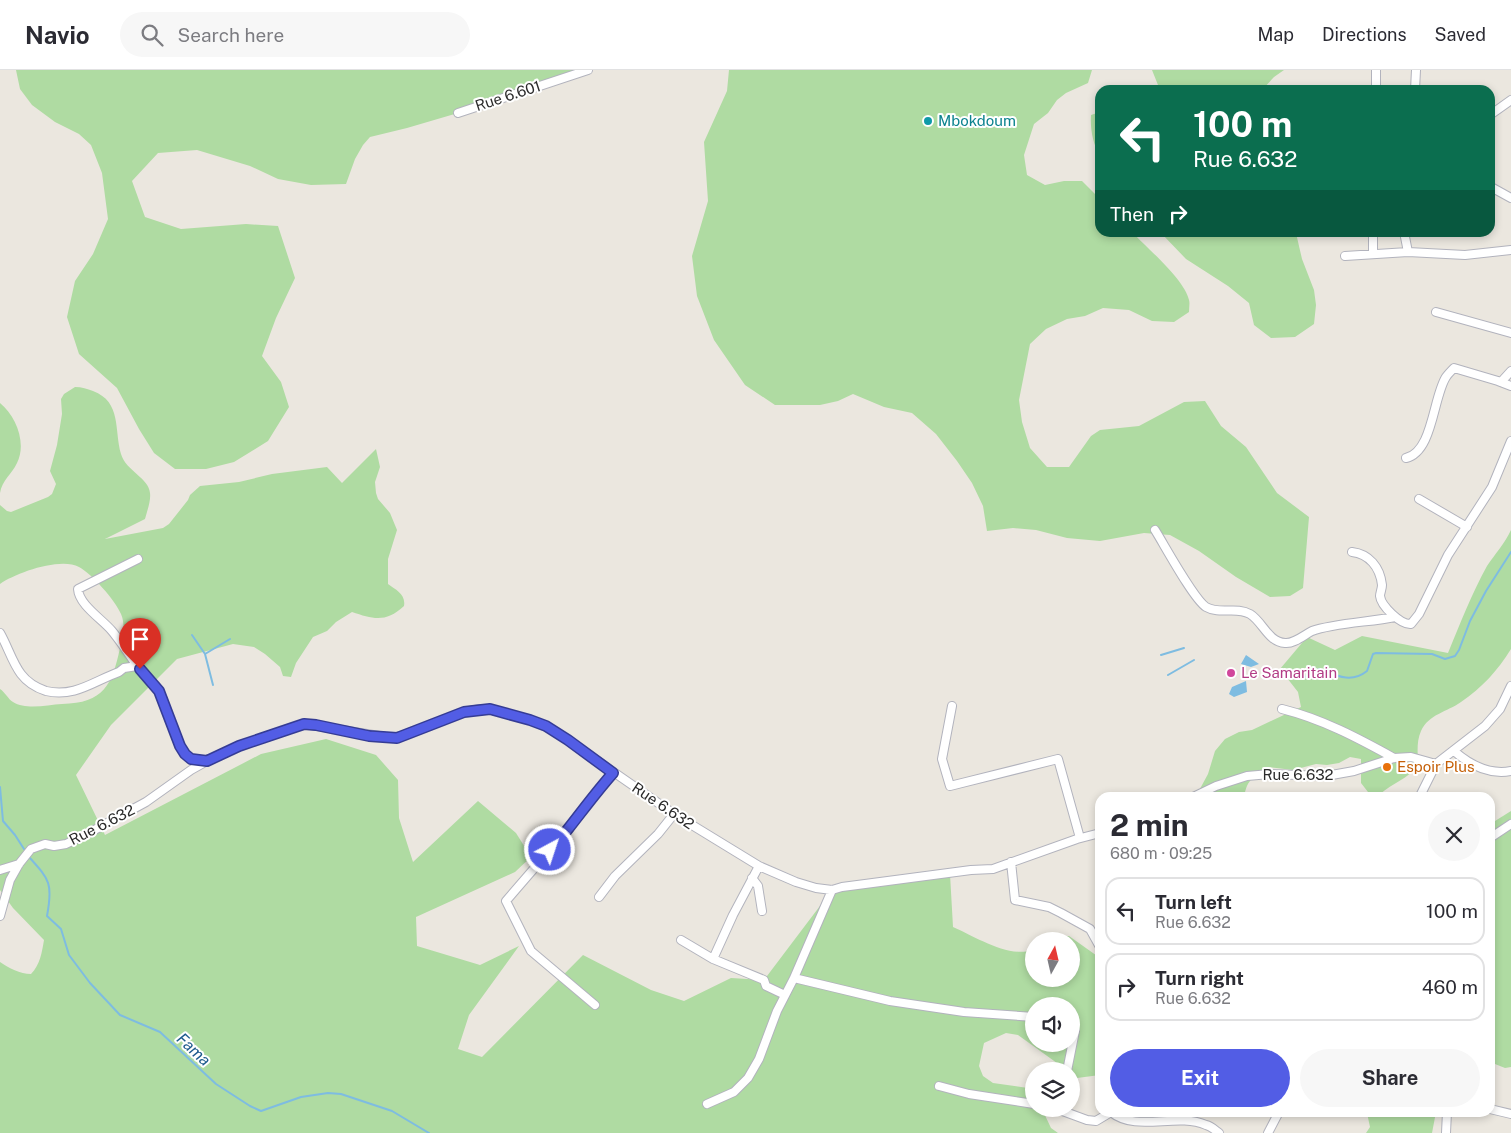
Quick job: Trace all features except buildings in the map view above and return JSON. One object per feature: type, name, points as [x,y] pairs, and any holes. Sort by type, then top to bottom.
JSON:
[{"type":"street","name":"Rue 6.601","points":[[458,113],[588,70]]},
{"type":"street","points":[[1376,70],[1376,85]]},
{"type":"street","points":[[1415,85],[1416,70]]},
{"type":"street","points":[[1495,111],[1511,100]]},
{"type":"street","points":[[1495,189],[1511,198]]},
{"type":"street","points":[[1373,237],[1373,254]]},
{"type":"street","points":[[1405,237],[1408,252]]},
{"type":"street","points":[[1345,256],[1408,252],[1465,255],[1511,250]]},
{"type":"street","points":[[1436,312],[1511,333]]},
{"type":"street","points":[[1406,458],[1419,451],[1428,433],[1446,375],[1454,368],[1511,386]]},
{"type":"street","points":[[1501,382],[1511,371]]},
{"type":"street","points":[[1352,552],[1360,553],[1372,560],[1380,573],[1382,587],[1380,597],[1384,604],[1395,617],[1408,625],[1411,624],[1419,614],[1448,555],[1492,486],[1511,440]]},
{"type":"street","points":[[1419,499],[1467,527]]},
{"type":"street","points":[[1155,530],[1196,596],[1206,606],[1218,611],[1240,610],[1252,615],[1276,641],[1286,644],[1314,631],[1328,627],[1395,617]]},
{"type":"street","points":[[138,559],[78,589],[79,595],[93,613],[112,631],[137,666],[159,691],[180,746],[185,754],[191,759],[207,761]]},
{"type":"street","points":[[0,633],[22,675],[37,688],[54,693],[64,694],[78,690],[124,668],[137,666]]},
{"type":"street","points":[[1422,792],[1436,764],[1485,726],[1508,701],[1511,686]]},
{"type":"street","points":[[952,706],[942,759],[950,786],[1058,759],[1080,838]]},
{"type":"street","points":[[1282,708],[1333,726],[1394,758]]},
{"type":"street","name":"Rue 6.632","points":[[0,916],[10,880],[19,864],[31,850],[45,844],[54,846],[66,844],[87,834],[146,802],[191,770],[239,746],[304,724],[369,736],[397,738],[464,712],[490,709],[546,726],[674,814],[759,866],[805,886],[832,890],[842,887],[971,870],[993,869],[1095,834]]},
{"type":"street","points":[[1454,751],[1466,762],[1478,767],[1492,771],[1511,771]]},
{"type":"street","name":"Rue 6.632","points":[[1203,792],[1247,776],[1270,774],[1326,776],[1366,767],[1394,758],[1411,757],[1436,764]]},
{"type":"street","points":[[595,1005],[530,951],[506,901],[567,831],[613,773]]},
{"type":"street","points":[[599,897],[615,876],[654,839],[674,814]]},
{"type":"street","points":[[1495,835],[1511,824]]},
{"type":"street","points":[[550,850],[557,858]]},
{"type":"street","points":[[1011,862],[1015,900],[1049,907],[1090,929],[1095,938]]},
{"type":"street","points":[[0,870],[19,864]]},
{"type":"street","points":[[713,958],[759,866]]},
{"type":"street","points":[[752,878],[758,886],[762,911]]},
{"type":"street","points":[[707,1104],[734,1092],[748,1078],[759,1059],[777,1011],[794,978],[832,890]]},
{"type":"street","points":[[681,940],[713,958],[764,980],[766,986],[785,996]]},
{"type":"street","points":[[794,978],[890,1001],[964,1012],[1025,1016]]},
{"type":"street","points":[[939,1086],[969,1094],[1025,1103]]},
{"type":"street","points":[[1495,1110],[1511,1114]]},
{"type":"street","points":[[1080,1117],[1096,1121],[1103,1117]]},
{"type":"street","points":[[1116,1117],[1119,1120],[1133,1123],[1188,1121],[1206,1124],[1220,1133]]},
{"type":"street","points":[[1268,1133],[1276,1117]]},
{"type":"street","points":[[1446,1133],[1447,1117]]},
{"type":"street","points":[[1152,1133],[1153,1123]]},
{"type":"green space","points":[[16,70],[587,70],[458,113],[370,137],[355,159],[346,184],[311,185],[278,179],[250,166],[197,150],[158,153],[132,181],[145,217],[181,229],[246,224],[278,226],[295,278],[276,318],[262,356],[281,382],[289,407],[268,441],[234,462],[206,469],[175,469],[154,453],[117,388],[79,354],[67,317],[75,281],[93,254],[108,219],[102,173],[91,145],[79,134],[55,122],[32,105],[20,89]]},
{"type":"green space","points":[[729,70],[1092,70],[1088,83],[1066,93],[1057,100],[1048,113],[1034,124],[1024,155],[1027,175],[1045,185],[1064,181],[1082,181],[1095,194],[1095,237],[1137,237],[1181,283],[1189,300],[1189,312],[1174,322],[1152,321],[1129,310],[1103,308],[1085,316],[1067,319],[1046,329],[1030,344],[1019,400],[1022,422],[1030,448],[1047,467],[1069,467],[1091,436],[1100,430],[1139,426],[1184,402],[1205,401],[1221,426],[1246,447],[1277,493],[1309,517],[1303,588],[1290,596],[1270,597],[1236,577],[1199,551],[1170,535],[1144,533],[1100,541],[1067,538],[1036,530],[1013,528],[987,531],[983,506],[972,483],[936,434],[912,413],[884,407],[853,394],[838,401],[820,405],[775,405],[745,385],[714,340],[697,296],[692,256],[708,201],[704,142],[727,91]]},
{"type":"green space","points":[[1152,70],[1284,70],[1267,85],[1158,85]]},
{"type":"green space","points":[[1095,114],[1095,144],[1092,136],[1091,115]]},
{"type":"green space","points":[[1165,237],[1297,237],[1302,259],[1314,290],[1316,305],[1314,324],[1295,337],[1271,338],[1254,325],[1249,303],[1228,286],[1186,259]]},
{"type":"green space","points":[[75,387],[93,391],[102,396],[113,409],[119,445],[124,460],[149,488],[150,499],[145,519],[105,539],[163,528],[169,524],[190,495],[200,486],[239,482],[272,474],[327,467],[342,483],[376,449],[380,467],[375,482],[376,493],[378,499],[390,513],[397,530],[388,559],[388,584],[400,593],[403,598],[404,606],[397,611],[391,615],[379,618],[352,612],[336,622],[327,631],[313,637],[296,663],[291,677],[283,676],[280,667],[254,647],[233,644],[177,659],[111,725],[76,775],[105,835],[261,754],[326,739],[376,755],[398,780],[399,818],[413,862],[478,801],[516,833],[531,857],[515,872],[416,917],[417,946],[480,965],[519,946],[469,1015],[458,1049],[482,1057],[583,955],[651,990],[684,1001],[731,978],[764,980],[832,890],[950,874],[953,927],[993,946],[1025,952],[1025,988],[1080,988],[1080,944],[1095,954],[1095,1076],[1080,1078],[1080,1062],[1056,1062],[1042,1052],[1080,1052],[1080,997],[1025,997],[1025,1040],[1018,1035],[1006,1033],[984,1043],[979,1066],[983,1076],[993,1083],[1025,1088],[1025,1117],[1046,1117],[1051,1128],[1058,1133],[0,1133],[0,962],[15,970],[31,974],[39,962],[44,940],[13,908],[0,890],[0,689],[13,702],[24,706],[76,703],[97,696],[104,690],[113,672],[123,631],[122,618],[114,602],[96,581],[79,567],[71,564],[50,565],[16,575],[0,584],[0,505],[11,512],[52,494],[56,484],[50,471],[62,414],[61,399],[64,394]]},
{"type":"green space","points":[[0,403],[6,408],[15,422],[21,447],[17,463],[3,484],[0,493]]},
{"type":"green space","points":[[1511,530],[1511,649],[1483,685],[1469,697],[1433,717],[1424,725],[1418,740],[1418,766],[1409,774],[1383,792],[1368,792],[1361,783],[1361,759],[1350,757],[1339,763],[1316,764],[1293,770],[1268,767],[1249,782],[1245,792],[1198,792],[1208,774],[1215,751],[1225,739],[1239,732],[1252,730],[1301,707],[1298,692],[1280,669],[1307,637],[1335,650],[1362,636],[1448,653],[1466,609],[1487,566]]},
{"type":"green space","points":[[1511,811],[1511,1067],[1505,1068],[1495,1064],[1495,821]]},
{"type":"green space","points":[[1368,1117],[1435,1117],[1432,1133],[1366,1133],[1370,1127]]},
{"type":"water","points":[[1246,655],[1259,664],[1251,667],[1241,664]]},
{"type":"water","points":[[1246,681],[1247,692],[1234,697],[1229,694],[1232,687]]},
{"type":"waterway","points":[[1264,677],[1275,672],[1287,671],[1307,677],[1319,669],[1343,677],[1355,677],[1367,671],[1373,654],[1376,653],[1432,654],[1445,659],[1455,656],[1470,621],[1486,591],[1511,552]]},
{"type":"waterway","points":[[192,635],[205,654],[213,685]]},
{"type":"waterway","points":[[205,654],[230,639]]},
{"type":"waterway","points":[[1161,655],[1184,648]]},
{"type":"waterway","points":[[1168,675],[1194,660]]},
{"type":"waterway","name":"Fama","points":[[0,787],[3,821],[24,849]]},
{"type":"waterway","name":"Fama","points":[[29,857],[42,871],[48,883],[50,897],[47,916],[61,929],[69,955],[90,983],[120,1015],[160,1032],[216,1084],[261,1111],[301,1097],[328,1093],[341,1094],[392,1111],[429,1133]]},
{"type":"place","name":"Mbokdoum","points":[[928,121]]},
{"type":"place","name":"Le Samaritain","points":[[1231,673]]},
{"type":"place","name":"Espoir Plus","points":[[1387,767]]},
{"type":"route","points":[[140,669],[159,691],[180,746],[185,754],[191,759],[200,761],[207,761],[239,746],[304,724],[369,736],[397,738],[464,712],[490,709],[546,726],[613,773],[550,850]]}]
